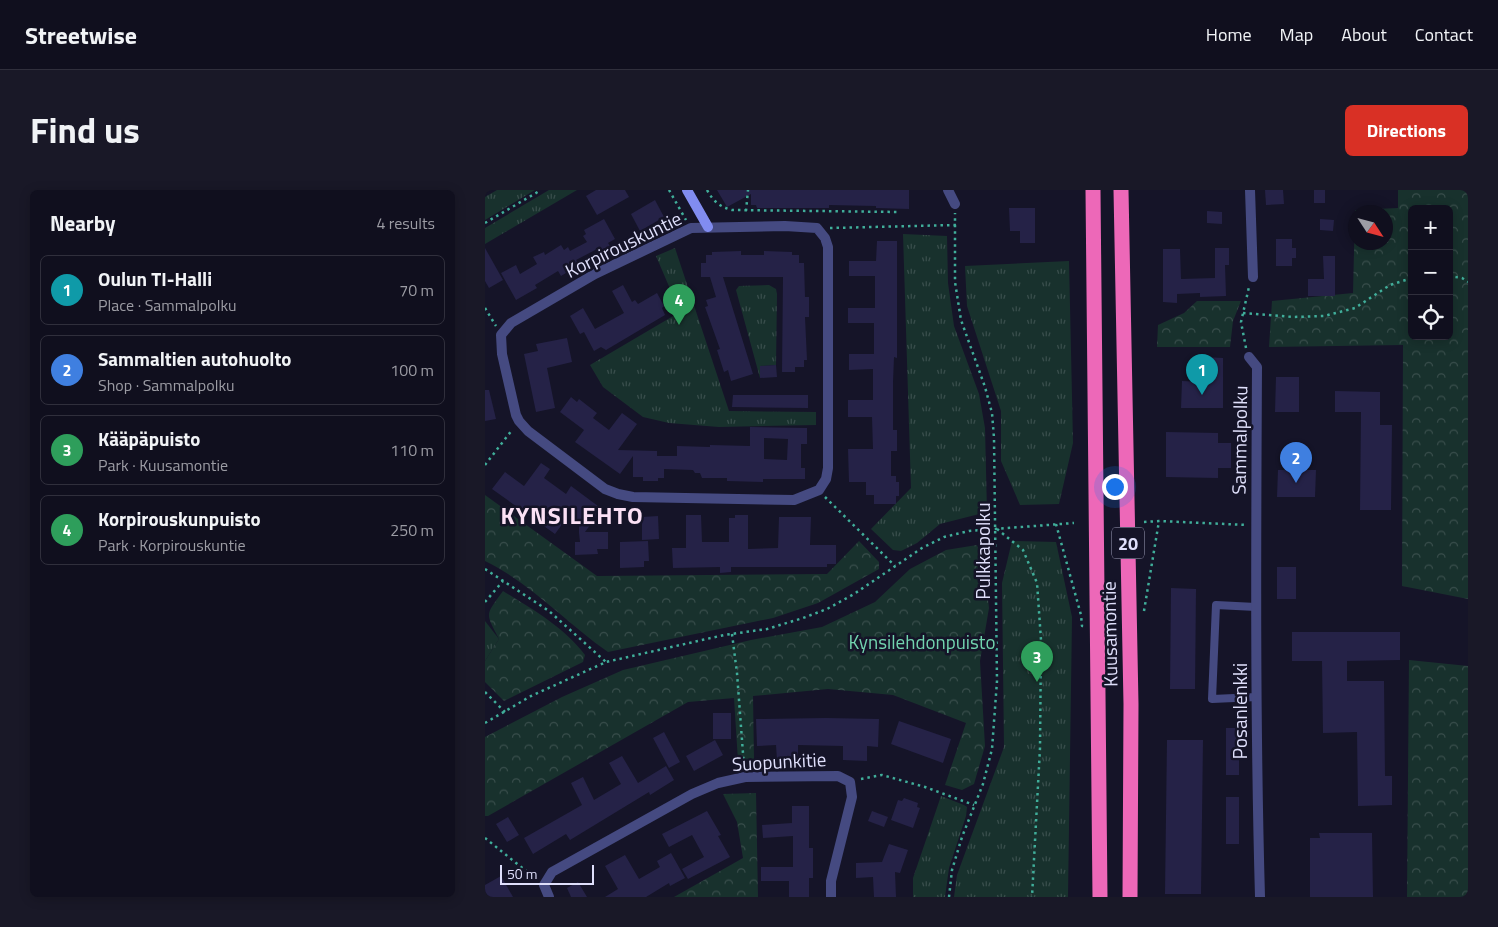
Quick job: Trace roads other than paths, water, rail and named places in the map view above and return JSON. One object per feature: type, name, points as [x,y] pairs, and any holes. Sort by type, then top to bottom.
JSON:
[{"type":"highway","name":"Kuusamontie","points":[[1093,190],[1100,897]]},
{"type":"highway","name":"Kuusamontie","points":[[1121,190],[1131,704],[1130,897]]},
{"type":"street","points":[[687,190],[708,227]]},
{"type":"street","points":[[948,190],[955,204]]},
{"type":"street","points":[[1251,190],[1253,277]]},
{"type":"street","name":"Korpirouskuntie","points":[[785,226],[817,228],[825,238],[828,247],[828,468],[826,480],[819,490],[793,500],[633,497],[618,494],[605,489],[528,431],[516,415],[502,354],[501,335],[511,323],[595,274],[691,228],[708,227],[785,226]]},
{"type":"street","name":"Sammalpolku","points":[[1249,357],[1257,367],[1256,525]]},
{"type":"street","name":"Posanlenkki","points":[[1256,525],[1260,897]]},
{"type":"street","name":"Suopunkitie","points":[[549,897],[544,885],[552,872],[692,794],[718,783],[745,777],[838,776],[850,782],[852,797],[831,881],[831,897]]},
{"type":"lane","points":[[1256,607],[1216,605],[1212,699],[1257,697]]},
{"type":"place","name":"Korpirouskunpuisto","points":[[679,325]]},
{"type":"place","name":"Oulun TI-Halli","points":[[1202,395]]},
{"type":"place","name":"Sammaltien autohuolto","points":[[1296,483]]},
{"type":"place","name":"Kääpäpuisto","points":[[1037,682]]},
{"type":"district","name":"KYNSILEHTO","points":[[572,515]]},
{"type":"park label","name":"Kynsilehdonpuisto","points":[[922,641]]}]
